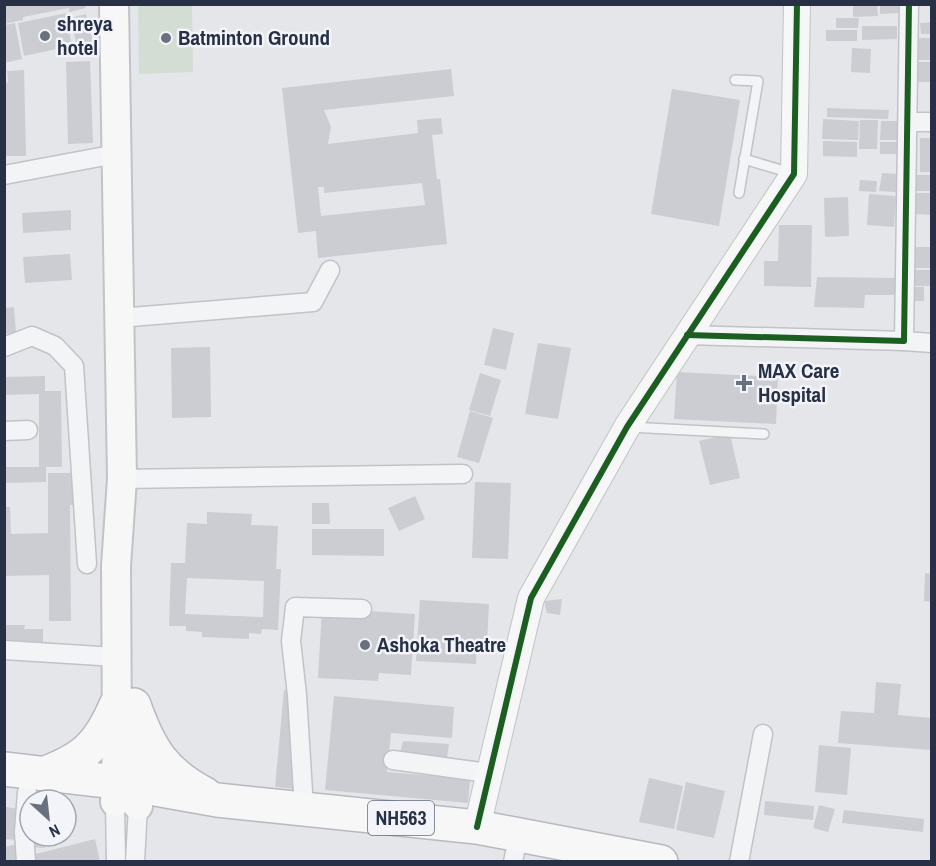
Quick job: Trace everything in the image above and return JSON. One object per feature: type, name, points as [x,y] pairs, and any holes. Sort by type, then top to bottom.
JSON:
[{"type":"highway","points":[[27,784],[66,765],[88,750],[125,705],[163,763],[188,785],[217,800]]},
{"type":"highway","name":"NH563","points":[[27,784],[304,808],[477,826],[662,861]]},
{"type":"highway","name":"NH563","points":[[127,794],[216,817],[514,857],[575,861]]},
{"type":"main road","points":[[114,4],[122,479],[116,566],[116,657],[125,705]]},
{"type":"main road","points":[[122,479],[133,567],[125,705],[127,794]]},
{"type":"street","points":[[477,826],[531,598],[627,427],[794,174],[797,4]]},
{"type":"street","points":[[904,341],[909,4]]},
{"type":"street","points":[[908,122],[932,122]]},
{"type":"street","points":[[4,175],[116,154]]},
{"type":"street","points":[[119,318],[314,302],[330,270]]},
{"type":"street","points":[[687,335],[932,343]]},
{"type":"street","points":[[4,347],[32,336],[55,346],[74,366],[87,564]]},
{"type":"street","points":[[4,430],[28,430]]},
{"type":"street","points":[[122,479],[464,474]]},
{"type":"street","points":[[304,808],[291,641],[295,607],[362,609]]},
{"type":"street","points":[[4,650],[116,657]]},
{"type":"street","points":[[739,861],[763,734]]},
{"type":"street","points":[[393,760],[488,773]]},
{"type":"street","points":[[26,861],[24,847],[27,784]]},
{"type":"street","points":[[116,861],[127,794]]},
{"type":"street","points":[[127,794],[135,861]]},
{"type":"lane","points":[[735,80],[758,81],[738,193]]},
{"type":"lane","points":[[744,159],[794,174]]},
{"type":"lane","points":[[627,427],[764,434]]},
{"type":"shaded area","name":"Batminton Ground","points":[[138,5],[192,5],[193,72],[139,74]]},
{"type":"building","points":[[853,4],[877,4],[878,16],[853,17]]},
{"type":"building","points":[[880,4],[900,4],[901,13],[880,14]]},
{"type":"building","points":[[4,5],[85,5],[86,8],[69,12],[69,8],[23,17],[23,20],[4,24]]},
{"type":"building","name":"shreya hotel","points":[[67,13],[71,42],[60,44],[61,48],[24,56],[18,23]]},
{"type":"building","points":[[86,14],[94,45],[78,49],[70,18]]},
{"type":"building","points":[[836,18],[859,18],[858,28],[836,28]]},
{"type":"building","points":[[932,22],[932,34],[921,34],[920,23]]},
{"type":"building","points":[[15,23],[22,59],[4,63],[4,25]]},
{"type":"building","points":[[862,26],[897,26],[897,39],[862,40]]},
{"type":"building","points":[[826,30],[857,30],[857,41],[826,41]]},
{"type":"building","points":[[918,38],[932,38],[932,60],[918,60]]},
{"type":"building","points":[[852,48],[871,49],[870,73],[851,72]]},
{"type":"building","points":[[90,61],[93,143],[68,144],[66,62]]},
{"type":"building","points":[[916,62],[932,62],[932,82],[917,82]]},
{"type":"building","points":[[451,69],[454,96],[324,110],[331,127],[328,144],[418,133],[417,120],[441,118],[443,134],[432,135],[437,179],[440,179],[447,244],[318,258],[316,231],[298,233],[282,88]],"holes":[[[422,183],[425,205],[321,216],[318,187],[324,187],[324,193]]]},
{"type":"building","points":[[24,70],[26,156],[4,156],[4,83],[8,82],[7,71]]},
{"type":"building","points":[[672,89],[740,100],[719,226],[651,214]]},
{"type":"building","points":[[827,108],[889,110],[888,119],[827,117]]},
{"type":"building","points":[[823,119],[859,121],[858,140],[822,139]]},
{"type":"building","points":[[860,120],[878,120],[877,149],[859,149]]},
{"type":"building","points":[[881,121],[898,121],[897,140],[880,140]]},
{"type":"building","points":[[920,138],[932,138],[932,172],[920,172]]},
{"type":"building","points":[[823,141],[857,142],[857,157],[823,156]]},
{"type":"building","points":[[880,142],[897,142],[897,154],[880,154]]},
{"type":"building","points":[[882,173],[898,174],[896,192],[879,191]]},
{"type":"building","points":[[915,175],[932,175],[932,191],[915,191]]},
{"type":"building","points":[[860,180],[877,181],[876,192],[859,191]]},
{"type":"building","points":[[915,193],[932,193],[932,215],[915,214]]},
{"type":"building","points":[[869,194],[896,196],[894,227],[867,225]]},
{"type":"building","points":[[848,197],[849,236],[825,237],[824,198]]},
{"type":"building","points":[[71,210],[71,230],[23,233],[22,213]]},
{"type":"building","points":[[779,225],[812,225],[811,287],[764,286],[764,261],[778,261]]},
{"type":"building","points":[[915,247],[932,247],[932,268],[915,268]]},
{"type":"building","points":[[70,254],[72,280],[25,283],[23,257]]},
{"type":"building","points":[[915,270],[932,270],[932,286],[915,286]]},
{"type":"building","points":[[817,277],[895,278],[895,295],[865,295],[864,308],[814,307]]},
{"type":"building","points":[[915,287],[924,287],[924,301],[914,301]]},
{"type":"building","points":[[14,307],[16,333],[4,334],[4,308]]},
{"type":"building","points":[[493,328],[514,333],[506,370],[484,365]]},
{"type":"building","points":[[538,343],[571,348],[558,419],[525,414]]},
{"type":"building","points":[[210,347],[211,417],[172,418],[171,348]]},
{"type":"building","points":[[677,372],[778,377],[776,424],[674,419]]},
{"type":"building","points":[[480,373],[501,380],[490,416],[469,410]]},
{"type":"building","points":[[45,376],[45,391],[61,391],[62,467],[46,467],[46,482],[4,483],[4,467],[39,467],[39,394],[4,395],[4,377]]},
{"type":"building","points":[[470,411],[493,418],[479,463],[457,457]]},
{"type":"building","points":[[730,434],[740,478],[710,485],[699,441]]},
{"type":"building","points":[[48,473],[73,473],[74,505],[70,505],[71,621],[49,621],[49,575],[4,576],[4,507],[10,507],[11,534],[48,533]]},
{"type":"building","points":[[475,482],[511,483],[508,559],[472,558]]},
{"type":"building","points":[[415,496],[425,519],[399,531],[388,508]]},
{"type":"building","points":[[312,503],[329,503],[330,524],[312,524]]},
{"type":"building","points":[[207,512],[252,514],[251,525],[278,526],[276,569],[281,569],[278,630],[262,629],[261,634],[249,633],[249,639],[202,637],[202,632],[186,631],[186,626],[169,626],[171,563],[185,563],[187,523],[207,524]],"holes":[[[187,578],[264,581],[263,617],[185,614]]]},
{"type":"building","points":[[312,529],[384,529],[384,556],[312,555]]},
{"type":"building","points":[[925,573],[932,574],[932,602],[924,601]]},
{"type":"building","points":[[562,599],[560,615],[547,613],[544,601]]},
{"type":"building","points":[[420,600],[489,604],[487,644],[477,643],[476,664],[416,661]]},
{"type":"building","points":[[322,608],[415,614],[411,675],[379,673],[378,681],[318,678]]},
{"type":"building","points":[[4,625],[25,625],[24,629],[43,629],[43,646],[18,646],[18,640],[4,640]]},
{"type":"building","points":[[876,682],[901,684],[898,715],[932,718],[931,750],[838,743],[841,711],[874,713]]},
{"type":"building","points":[[284,690],[306,692],[297,789],[275,787]]},
{"type":"building","points":[[334,696],[454,707],[452,738],[391,733],[387,772],[470,779],[468,803],[325,790]]},
{"type":"building","points":[[403,741],[449,744],[446,765],[399,758]]},
{"type":"building","points":[[819,745],[851,748],[847,795],[815,792]]},
{"type":"building","points":[[649,778],[683,786],[674,829],[639,822]]},
{"type":"building","points":[[686,782],[725,791],[714,838],[676,830]]},
{"type":"building","points":[[765,801],[814,806],[813,820],[764,815]]},
{"type":"building","points":[[819,805],[835,809],[828,832],[813,828]]},
{"type":"building","points":[[6,807],[18,809],[17,840],[4,839]]},
{"type":"building","points":[[844,810],[924,819],[923,832],[842,823]]},
{"type":"building","points":[[95,839],[100,862],[33,862],[32,855],[60,848],[78,848],[78,843]]},
{"type":"building","points":[[18,844],[22,862],[4,862],[4,847]]},
{"type":"cycle path","points":[[477,827],[531,598],[627,427],[794,174],[797,4]]},
{"type":"cycle path","points":[[687,335],[904,341],[909,4]]},
{"type":"place","name":"shreya hotel","points":[[45,36]]},
{"type":"place","name":"Batminton Ground","points":[[166,38]]},
{"type":"place","name":"MAX Care Hospital","points":[[744,383]]},
{"type":"place","name":"Ashoka Theatre","points":[[365,645]]}]
